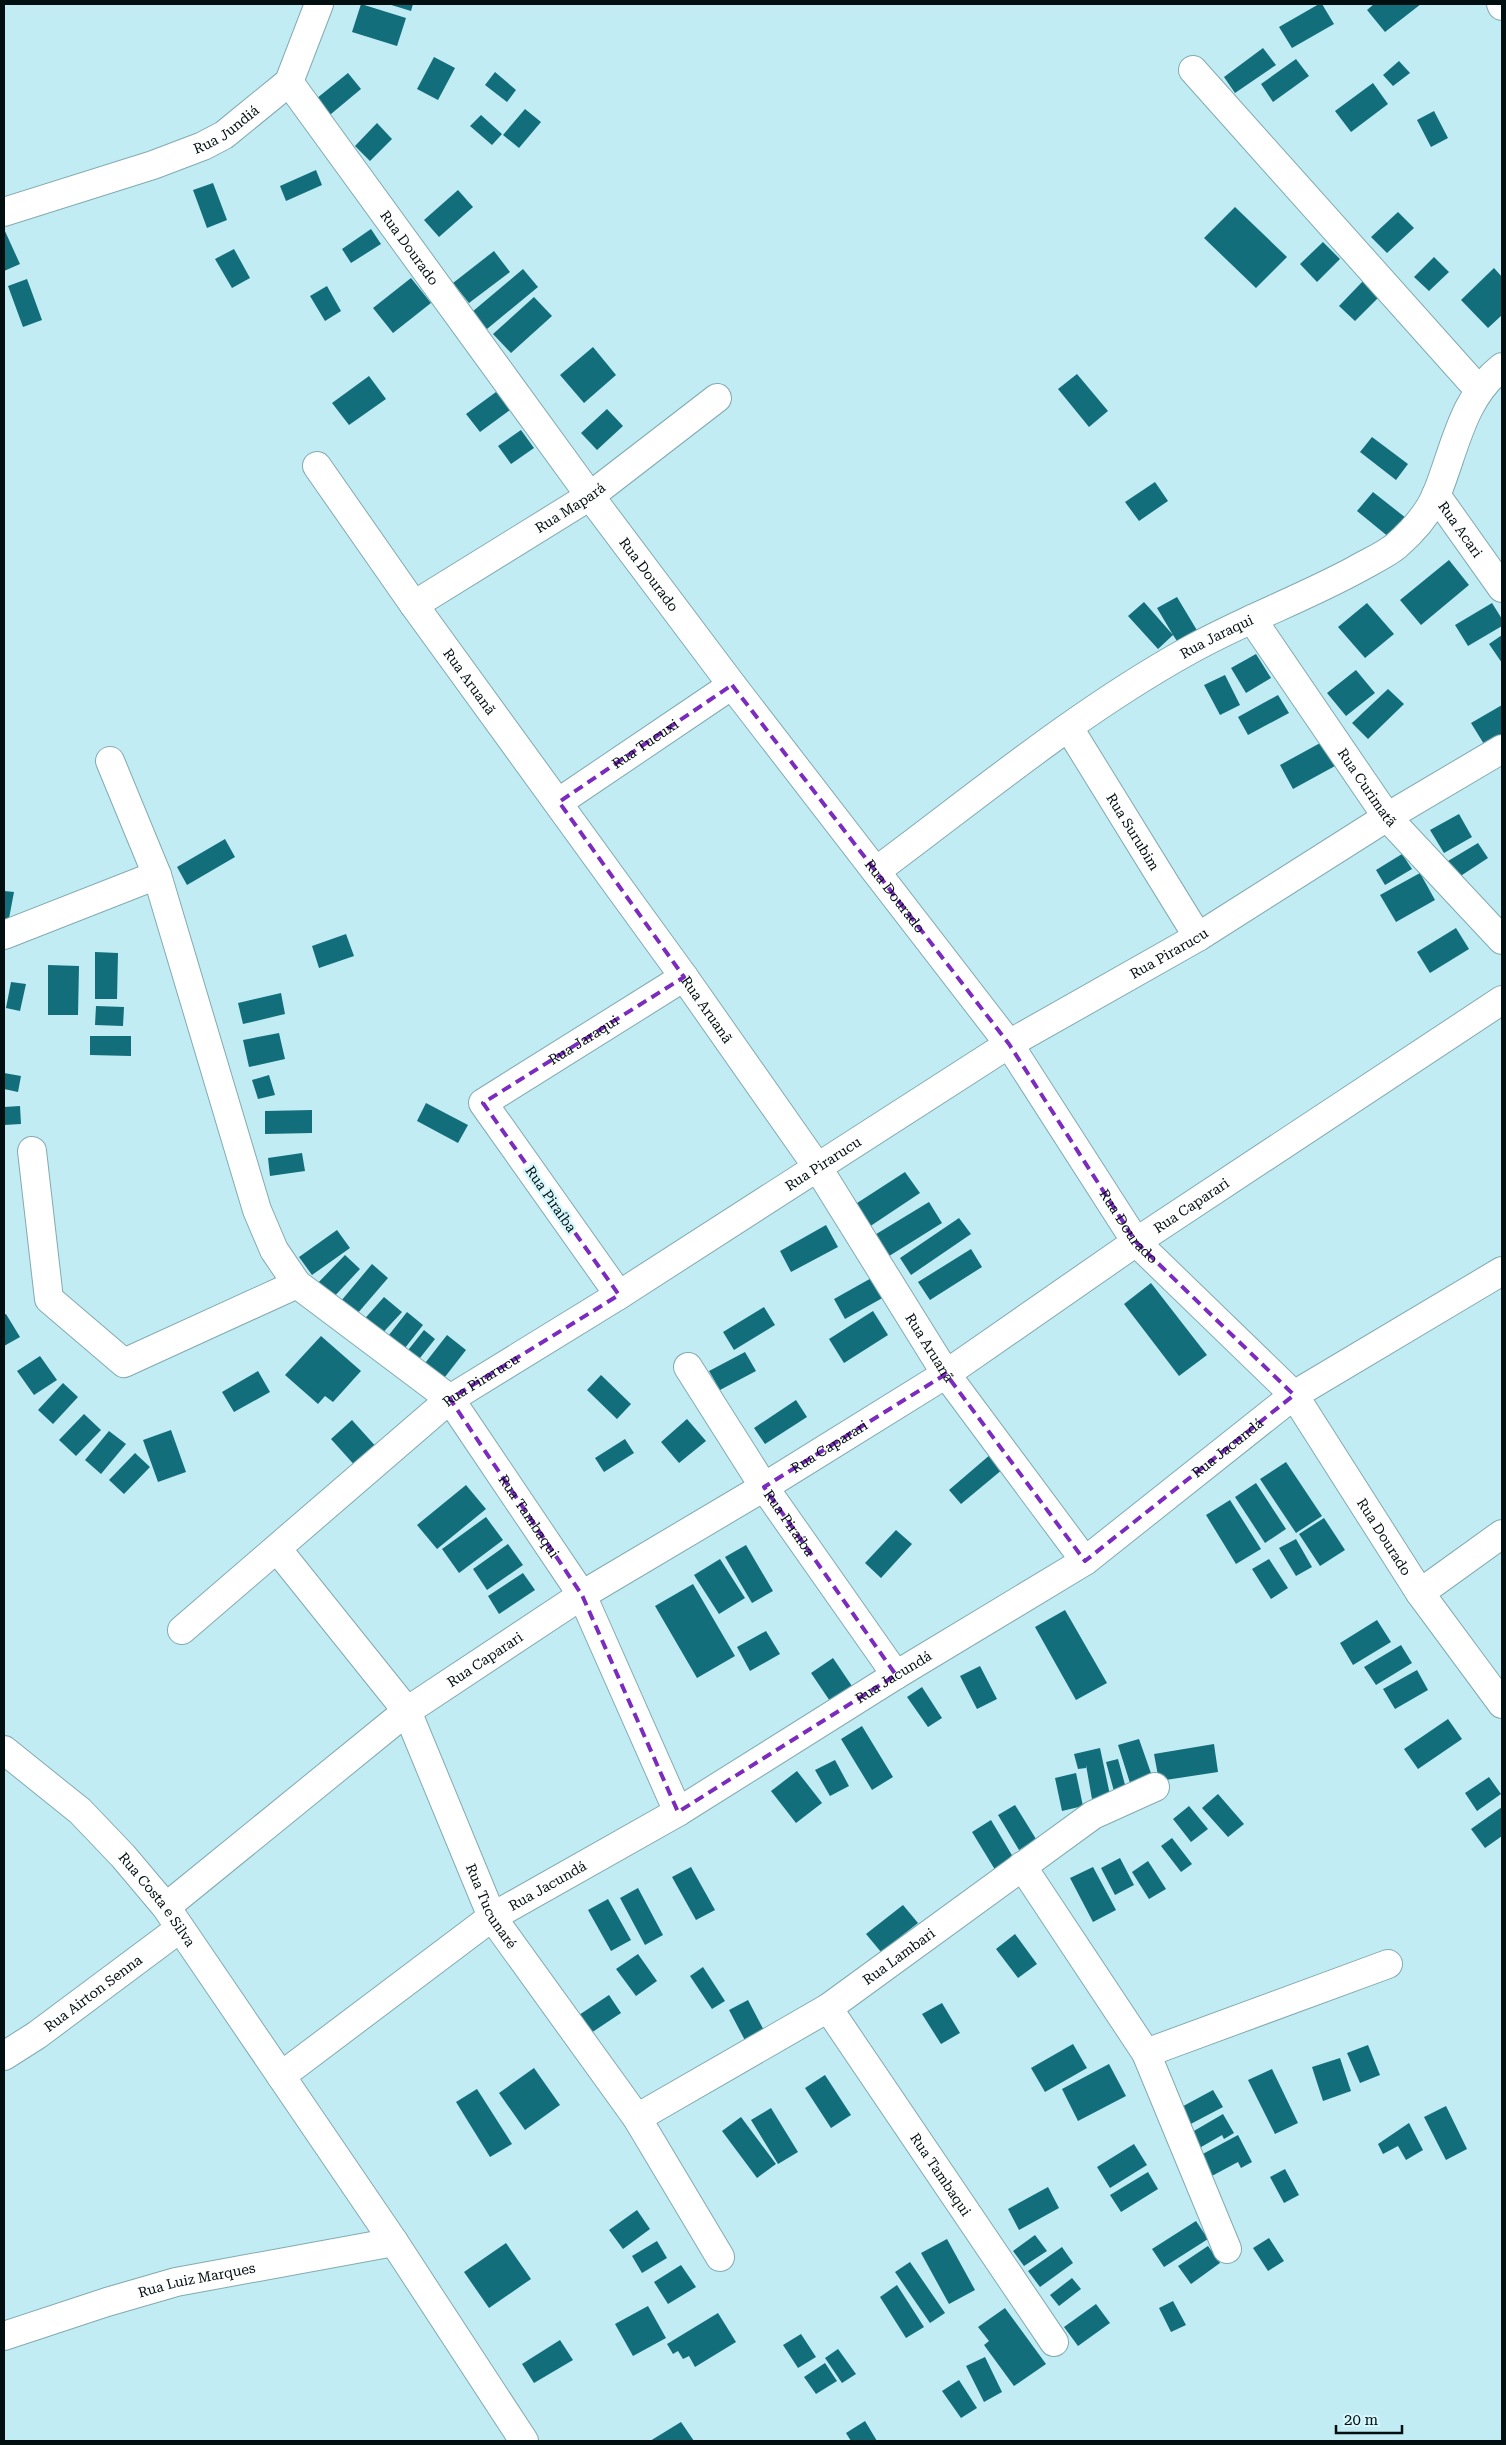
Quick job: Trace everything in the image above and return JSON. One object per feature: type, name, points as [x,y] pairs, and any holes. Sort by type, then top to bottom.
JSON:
[{"type":"street","points":[[289,82],[319,4]]},
{"type":"street","points":[[1193,70],[1479,390]]},
{"type":"street","name":"Rua Jundiá","points":[[4,212],[153,165],[203,146],[224,134],[289,82]]},
{"type":"street","name":"Rua Dourado","points":[[289,82],[590,496],[732,685],[1009,1044],[1136,1242],[1294,1395],[1420,1593],[1502,1704]]},
{"type":"street","name":"Rua Jaraqui","points":[[876,871],[1068,728],[1188,650],[1338,579],[1395,547],[1425,514],[1436,495],[1466,409],[1479,390],[1502,367]]},
{"type":"street","name":"Rua Mapará","points":[[414,605],[590,496],[717,398]]},
{"type":"street","name":"Rua Aruanã","points":[[317,466],[414,605],[559,802],[684,977],[818,1168],[946,1374],[1084,1560]]},
{"type":"street","name":"Rua Acari","points":[[1436,495],[1502,588]]},
{"type":"street","name":"Rua Curimatã","points":[[1252,619],[1387,817],[1502,940]]},
{"type":"street","name":"Rua Tucuxi","points":[[559,802],[732,685]]},
{"type":"street","name":"Rua Surubim","points":[[1068,728],[1198,937]]},
{"type":"street","name":"Rua Pirarucu","points":[[182,1630],[278,1550],[450,1399],[619,1295],[1009,1044],[1198,937],[1387,817],[1502,749]]},
{"type":"street","name":"Rua Tambaqui","points":[[110,761],[157,875],[257,1210],[274,1250],[297,1284],[450,1399],[582,1595],[678,1812]]},
{"type":"street","points":[[4,936],[157,875]]},
{"type":"street","name":"Rua Jaraqui","points":[[483,1103],[684,977]]},
{"type":"street","name":"Rua Caparari","points":[[173,1918],[406,1711],[582,1595],[764,1487],[946,1374],[1136,1242],[1502,1000]]},
{"type":"street","name":"Rua Piraíba","points":[[483,1103],[619,1295]]},
{"type":"street","points":[[32,1151],[49,1299],[124,1364],[297,1284]]},
{"type":"street","name":"Rua Jacundá","points":[[281,2076],[492,1917],[678,1812],[1084,1560],[1294,1395],[1502,1271]]},
{"type":"street","name":"Rua Piraíba","points":[[688,1367],[764,1487],[896,1675]]},
{"type":"street","points":[[1420,1593],[1502,1534]]},
{"type":"street","name":"Rua Tucunaré","points":[[278,1550],[406,1711],[492,1917],[637,2118],[720,2257]]},
{"type":"street","name":"Rua Costa e Silva","points":[[4,1750],[80,1812],[123,1856],[173,1918],[394,2242],[524,2441]]},
{"type":"street","name":"Rua Lambari","points":[[637,2118],[828,2008],[1093,1815],[1155,1787]]},
{"type":"street","points":[[1022,1866],[1146,2053],[1227,2249]]},
{"type":"street","name":"Rua Airton Senna","points":[[4,2056],[37,2035],[173,1918]]},
{"type":"street","points":[[1146,2053],[1388,1964]]},
{"type":"street","name":"Rua Tambaqui","points":[[828,2008],[1054,2342]]},
{"type":"street","name":"Rua Luiz Marques","points":[[4,2336],[107,2302],[176,2282],[394,2242]]},
{"type":"highlighted area","points":[[732,685],[1009,1044],[1136,1242],[1294,1395],[1085,1561],[946,1374],[764,1487],[896,1675],[678,1812],[582,1595],[450,1399],[619,1295],[483,1103],[684,977],[559,802]]},
{"type":"building","points":[[361,4],[406,18],[397,46],[352,32]]},
{"type":"building","points":[[388,4],[413,4],[411,11]]},
{"type":"building","points":[[1322,4],[1334,24],[1292,48],[1279,27]]},
{"type":"building","points":[[1374,4],[1421,4],[1385,32],[1367,10]]},
{"type":"building","points":[[1263,48],[1276,65],[1235,93],[1224,77]]},
{"type":"building","points":[[434,57],[455,68],[438,100],[417,89]]},
{"type":"building","points":[[1296,59],[1309,76],[1273,102],[1261,84]]},
{"type":"building","points":[[1399,61],[1410,73],[1393,86],[1383,75]]},
{"type":"building","points":[[495,72],[516,90],[507,102],[485,85]]},
{"type":"building","points":[[348,73],[361,89],[325,119],[311,103]]},
{"type":"building","points":[[1373,83],[1388,104],[1351,132],[1335,111]]},
{"type":"building","points":[[525,109],[541,122],[519,148],[503,135]]},
{"type":"building","points":[[1434,111],[1448,138],[1431,147],[1417,120]]},
{"type":"building","points":[[481,115],[502,134],[492,145],[470,126]]},
{"type":"building","points":[[377,123],[392,139],[370,161],[355,146]]},
{"type":"building","points":[[316,170],[322,185],[286,201],[280,186]]},
{"type":"building","points":[[213,183],[227,220],[207,228],[193,190]]},
{"type":"building","points":[[458,190],[473,207],[439,237],[424,220]]},
{"type":"building","points":[[1235,207],[1287,257],[1256,288],[1204,238]]},
{"type":"building","points":[[1398,212],[1414,228],[1387,253],[1371,237]]},
{"type":"building","points":[[4,229],[20,264],[4,271]]},
{"type":"building","points":[[371,229],[381,244],[351,263],[342,249]]},
{"type":"building","points":[[1323,242],[1340,259],[1317,282],[1300,264]]},
{"type":"building","points":[[234,249],[250,278],[232,288],[215,259]]},
{"type":"building","points":[[494,251],[510,272],[469,303],[453,283]]},
{"type":"building","points":[[1434,257],[1449,272],[1429,291],[1414,277]]},
{"type":"building","points":[[1494,268],[1502,277],[1502,315],[1488,328],[1461,300]]},
{"type":"building","points":[[523,269],[538,287],[487,329],[472,312]]},
{"type":"building","points":[[411,278],[431,303],[393,333],[373,308]]},
{"type":"building","points":[[27,279],[42,320],[23,327],[8,286]]},
{"type":"building","points":[[1363,281],[1379,297],[1355,321],[1339,306]]},
{"type":"building","points":[[327,286],[341,311],[325,321],[310,296]]},
{"type":"building","points":[[534,297],[552,316],[511,353],[493,334]]},
{"type":"building","points":[[593,347],[616,375],[584,403],[560,375]]},
{"type":"building","points":[[1077,374],[1108,411],[1089,427],[1058,389]]},
{"type":"building","points":[[369,376],[386,399],[349,425],[332,403]]},
{"type":"building","points":[[496,392],[510,410],[480,432],[466,414]]},
{"type":"building","points":[[607,409],[623,426],[597,450],[581,433]]},
{"type":"building","points":[[521,430],[534,448],[511,464],[498,446]]},
{"type":"building","points":[[1372,437],[1408,464],[1396,480],[1360,452]]},
{"type":"building","points":[[1155,482],[1168,501],[1139,521],[1125,502]]},
{"type":"building","points":[[1373,492],[1406,518],[1390,538],[1357,511]]},
{"type":"building","points":[[1449,560],[1469,585],[1421,625],[1400,600]]},
{"type":"building","points":[[1177,597],[1198,632],[1179,644],[1157,608]]},
{"type":"building","points":[[1144,602],[1173,635],[1158,649],[1128,616]]},
{"type":"building","points":[[1367,603],[1394,634],[1365,658],[1338,627]]},
{"type":"building","points":[[1492,603],[1502,619],[1502,626],[1468,646],[1455,625]]},
{"type":"building","points":[[1502,635],[1502,663],[1489,644]]},
{"type":"building","points":[[1256,654],[1271,678],[1246,693],[1231,668]]},
{"type":"building","points":[[1356,670],[1375,693],[1346,716],[1327,693]]},
{"type":"building","points":[[1225,675],[1240,705],[1220,715],[1204,685]]},
{"type":"building","points":[[1388,689],[1404,704],[1368,739],[1352,723]]},
{"type":"building","points":[[1278,695],[1289,713],[1248,735],[1238,717]]},
{"type":"building","points":[[1502,705],[1502,740],[1487,749],[1471,723]]},
{"type":"building","points":[[1322,742],[1335,766],[1293,789],[1280,765]]},
{"type":"building","points":[[1459,814],[1472,837],[1444,853],[1430,830]]},
{"type":"building","points":[[225,839],[235,857],[187,885],[177,867]]},
{"type":"building","points":[[1478,843],[1488,858],[1459,877],[1448,861]]},
{"type":"building","points":[[1402,854],[1412,869],[1385,885],[1376,870]]},
{"type":"building","points":[[1420,873],[1435,900],[1396,922],[1380,895]]},
{"type":"building","points":[[4,891],[14,892],[7,929],[4,928]]},
{"type":"building","points":[[1456,928],[1469,949],[1430,973],[1417,952]]},
{"type":"building","points":[[346,934],[354,956],[319,968],[312,946]]},
{"type":"building","points":[[95,952],[118,953],[117,999],[95,999]]},
{"type":"building","points":[[48,965],[79,966],[78,1015],[48,1015]]},
{"type":"building","points":[[11,982],[26,984],[20,1011],[6,1008]]},
{"type":"building","points":[[281,993],[285,1014],[243,1024],[238,1003]]},
{"type":"building","points":[[96,1006],[124,1007],[123,1026],[95,1025]]},
{"type":"building","points":[[279,1033],[285,1059],[249,1067],[243,1040]]},
{"type":"building","points":[[90,1036],[131,1036],[131,1056],[90,1055]]},
{"type":"building","points":[[4,1073],[21,1076],[18,1092],[4,1089]]},
{"type":"building","points":[[269,1075],[275,1095],[258,1099],[252,1080]]},
{"type":"building","points":[[426,1103],[468,1125],[458,1143],[417,1121]]},
{"type":"building","points":[[20,1106],[21,1124],[4,1125],[4,1107]]},
{"type":"building","points":[[312,1110],[312,1133],[265,1134],[265,1111]]},
{"type":"building","points":[[302,1153],[305,1171],[270,1176],[268,1158]]},
{"type":"building","points":[[905,1172],[920,1193],[869,1227],[854,1205]]},
{"type":"building","points":[[929,1202],[942,1223],[886,1258],[873,1236]]},
{"type":"building","points":[[959,1218],[971,1234],[911,1275],[900,1258]]},
{"type":"building","points":[[826,1225],[838,1247],[791,1272],[780,1251]]},
{"type":"building","points":[[337,1230],[350,1248],[312,1275],[299,1257]]},
{"type":"building","points":[[971,1249],[982,1267],[930,1300],[918,1282]]},
{"type":"building","points":[[345,1255],[360,1269],[330,1301],[315,1286]]},
{"type":"building","points":[[372,1264],[388,1278],[357,1314],[341,1301]]},
{"type":"building","points":[[875,1276],[886,1296],[845,1319],[834,1299]]},
{"type":"building","points":[[1151,1283],[1207,1355],[1179,1376],[1124,1304]]},
{"type":"building","points":[[384,1297],[402,1312],[377,1339],[360,1324]]},
{"type":"building","points":[[764,1307],[775,1325],[734,1350],[723,1332]]},
{"type":"building","points":[[873,1311],[888,1335],[844,1363],[829,1339]]},
{"type":"building","points":[[407,1312],[423,1325],[401,1353],[385,1340]]},
{"type":"building","points":[[6,1314],[20,1337],[4,1346],[4,1315]]},
{"type":"building","points":[[424,1330],[435,1339],[416,1363],[405,1354]]},
{"type":"building","points":[[447,1335],[466,1350],[441,1382],[422,1367]]},
{"type":"building","points":[[321,1336],[361,1371],[333,1402],[325,1396],[318,1404],[285,1375]]},
{"type":"building","points":[[745,1352],[756,1371],[720,1390],[709,1371]]},
{"type":"building","points":[[40,1356],[57,1380],[34,1395],[17,1371]]},
{"type":"building","points":[[258,1371],[270,1392],[234,1412],[222,1392]]},
{"type":"building","points":[[601,1375],[631,1404],[617,1419],[587,1390]]},
{"type":"building","points":[[63,1383],[78,1397],[53,1424],[38,1410]]},
{"type":"building","points":[[796,1400],[807,1417],[765,1444],[754,1428]]},
{"type":"building","points":[[84,1414],[101,1430],[76,1456],[59,1440]]},
{"type":"building","points":[[687,1419],[706,1441],[679,1463],[661,1442]]},
{"type":"building","points":[[352,1420],[379,1450],[358,1469],[331,1439]]},
{"type":"building","points":[[171,1430],[186,1472],[158,1482],[143,1440]]},
{"type":"building","points":[[109,1431],[126,1444],[101,1474],[85,1460]]},
{"type":"building","points":[[625,1439],[634,1453],[604,1472],[595,1458]]},
{"type":"building","points":[[135,1453],[150,1467],[124,1494],[109,1480]]},
{"type":"building","points":[[991,1454],[1003,1469],[961,1504],[949,1490]]},
{"type":"building","points":[[1286,1462],[1322,1516],[1296,1533],[1260,1479]]},
{"type":"building","points":[[1256,1483],[1286,1529],[1265,1543],[1235,1497]]},
{"type":"building","points":[[466,1485],[486,1509],[437,1549],[417,1525]]},
{"type":"building","points":[[1230,1500],[1261,1549],[1236,1564],[1206,1515]]},
{"type":"building","points":[[486,1517],[503,1540],[459,1573],[442,1549]]},
{"type":"building","points":[[1324,1518],[1345,1550],[1320,1566],[1299,1534]]},
{"type":"building","points":[[896,1530],[912,1544],[881,1578],[865,1563]]},
{"type":"building","points":[[1296,1539],[1312,1567],[1296,1576],[1279,1548]]},
{"type":"building","points":[[508,1544],[523,1565],[487,1590],[473,1569]]},
{"type":"building","points":[[746,1545],[773,1591],[752,1603],[725,1557]]},
{"type":"building","points":[[720,1559],[745,1598],[719,1614],[694,1575]]},
{"type":"building","points":[[1269,1559],[1288,1588],[1271,1599],[1252,1569]]},
{"type":"building","points":[[523,1573],[535,1590],[499,1614],[488,1596]]},
{"type":"building","points":[[693,1584],[735,1656],[697,1678],[655,1606]]},
{"type":"building","points":[[1065,1610],[1107,1683],[1076,1700],[1035,1627]]},
{"type":"building","points":[[1377,1620],[1391,1642],[1353,1665],[1340,1643]]},
{"type":"building","points":[[766,1631],[780,1654],[750,1671],[737,1647]]},
{"type":"building","points":[[1401,1645],[1412,1663],[1376,1685],[1364,1667]]},
{"type":"building","points":[[833,1658],[856,1692],[834,1707],[811,1673]]},
{"type":"building","points":[[980,1666],[997,1699],[977,1709],[960,1676]]},
{"type":"building","points":[[1417,1670],[1428,1690],[1395,1709],[1383,1689]]},
{"type":"building","points":[[922,1687],[942,1718],[928,1727],[907,1697]]},
{"type":"building","points":[[1448,1719],[1462,1739],[1418,1769],[1404,1749]]},
{"type":"building","points":[[862,1726],[893,1777],[872,1790],[841,1739]]},
{"type":"building","points":[[1139,1739],[1152,1776],[1130,1783],[1118,1745]]},
{"type":"building","points":[[1214,1744],[1218,1772],[1159,1781],[1154,1754]]},
{"type":"building","points":[[1100,1748],[1110,1795],[1092,1799],[1086,1765],[1086,1768],[1078,1769],[1074,1754]]},
{"type":"building","points":[[1118,1759],[1127,1792],[1115,1795],[1106,1762]]},
{"type":"building","points":[[835,1760],[849,1786],[830,1796],[815,1770]]},
{"type":"building","points":[[797,1771],[822,1803],[796,1823],[771,1791]]},
{"type":"building","points":[[1076,1773],[1083,1806],[1062,1811],[1055,1778]]},
{"type":"building","points":[[1489,1777],[1501,1794],[1477,1811],[1465,1793]]},
{"type":"building","points":[[1218,1794],[1244,1824],[1228,1837],[1202,1808]]},
{"type":"building","points":[[1015,1805],[1036,1839],[1019,1850],[998,1815]]},
{"type":"building","points":[[1189,1806],[1208,1829],[1191,1842],[1173,1819]]},
{"type":"building","points":[[1502,1807],[1502,1836],[1485,1848],[1471,1829]]},
{"type":"building","points":[[991,1820],[1016,1862],[997,1873],[972,1832]]},
{"type":"building","points":[[1172,1838],[1192,1864],[1181,1872],[1161,1846]]},
{"type":"building","points":[[1120,1858],[1134,1885],[1115,1895],[1101,1868]]},
{"type":"building","points":[[1148,1861],[1166,1889],[1149,1899],[1132,1872]]},
{"type":"building","points":[[691,1867],[715,1910],[696,1920],[672,1877]]},
{"type":"building","points":[[1093,1867],[1116,1910],[1093,1922],[1070,1878]]},
{"type":"building","points":[[638,1888],[663,1935],[645,1945],[620,1898]]},
{"type":"building","points":[[608,1899],[631,1940],[611,1951],[588,1910]]},
{"type":"building","points":[[903,1905],[918,1923],[881,1952],[866,1934]]},
{"type":"building","points":[[1015,1934],[1037,1964],[1018,1978],[996,1949]]},
{"type":"building","points":[[638,1954],[657,1981],[636,1996],[616,1969]]},
{"type":"building","points":[[703,1967],[725,2001],[712,2009],[690,1976]]},
{"type":"building","points":[[609,1995],[621,2013],[591,2033],[579,2015]]},
{"type":"building","points":[[748,2000],[768,2038],[749,2048],[729,2010]]},
{"type":"building","points":[[942,2003],[960,2033],[941,2044],[922,2014]]},
{"type":"building","points":[[1073,2044],[1087,2068],[1045,2092],[1031,2068]]},
{"type":"building","points":[[1368,2045],[1380,2075],[1360,2083],[1347,2053]]},
{"type":"building","points":[[1340,2058],[1351,2091],[1323,2101],[1312,2067]]},
{"type":"building","points":[[1109,2064],[1126,2096],[1078,2121],[1062,2089]]},
{"type":"building","points":[[534,2068],[560,2105],[525,2130],[499,2093]]},
{"type":"building","points":[[1272,2069],[1298,2123],[1275,2134],[1248,2080]]},
{"type":"building","points":[[825,2075],[851,2115],[831,2128],[805,2088]]},
{"type":"building","points":[[477,2089],[512,2144],[490,2157],[456,2102]]},
{"type":"building","points":[[1213,2090],[1223,2107],[1185,2127],[1176,2110]]},
{"type":"building","points":[[1446,2106],[1467,2149],[1446,2160],[1424,2117]]},
{"type":"building","points":[[771,2108],[798,2152],[778,2164],[751,2120]]},
{"type":"building","points":[[1223,2114],[1234,2133],[1224,2139],[1222,2135],[1196,2150],[1187,2135]]},
{"type":"building","points":[[741,2117],[776,2164],[757,2178],[722,2131]]},
{"type":"building","points":[[1409,2123],[1423,2150],[1406,2160],[1398,2146],[1383,2154],[1378,2144]]},
{"type":"building","points":[[1238,2135],[1252,2162],[1241,2168],[1238,2162],[1210,2177],[1199,2156]]},
{"type":"building","points":[[1134,2144],[1147,2165],[1110,2188],[1097,2167]]},
{"type":"building","points":[[1285,2169],[1299,2195],[1284,2203],[1270,2177]]},
{"type":"building","points":[[1148,2172],[1158,2189],[1121,2212],[1110,2195]]},
{"type":"building","points":[[1048,2187],[1059,2208],[1019,2230],[1008,2209]]},
{"type":"building","points":[[637,2210],[650,2229],[623,2249],[609,2230]]},
{"type":"building","points":[[1196,2221],[1208,2239],[1164,2267],[1152,2249]]},
{"type":"building","points":[[1035,2235],[1047,2251],[1024,2266],[1013,2251]]},
{"type":"building","points":[[1269,2238],[1284,2261],[1268,2271],[1253,2248]]},
{"type":"building","points":[[947,2239],[975,2290],[949,2304],[921,2253]]},
{"type":"building","points":[[657,2241],[667,2258],[642,2273],[632,2256]]},
{"type":"building","points":[[506,2243],[531,2279],[489,2308],[464,2272]]},
{"type":"building","points":[[1208,2246],[1220,2263],[1191,2284],[1178,2266]]},
{"type":"building","points":[[1062,2247],[1073,2263],[1040,2287],[1028,2271]]},
{"type":"building","points":[[910,2262],[945,2313],[930,2323],[895,2272]]},
{"type":"building","points":[[681,2265],[696,2287],[668,2304],[654,2282]]},
{"type":"building","points":[[1072,2278],[1081,2289],[1059,2306],[1050,2295]]},
{"type":"building","points":[[897,2285],[924,2327],[906,2338],[880,2297]]},
{"type":"building","points":[[1173,2301],[1186,2325],[1171,2332],[1159,2308]]},
{"type":"building","points":[[1096,2304],[1110,2323],[1078,2346],[1064,2327]]},
{"type":"building","points":[[648,2306],[666,2338],[633,2356],[615,2324]]},
{"type":"building","points":[[1005,2308],[1046,2364],[1014,2386],[984,2345],[989,2341],[978,2327]]},
{"type":"building","points":[[718,2313],[736,2342],[695,2367],[689,2356],[683,2359],[678,2351],[673,2354],[667,2344]]},
{"type":"building","points":[[801,2334],[816,2357],[798,2368],[783,2345]]},
{"type":"building","points":[[560,2340],[573,2360],[534,2383],[522,2364]]},
{"type":"building","points":[[838,2349],[856,2374],[842,2383],[825,2358]]},
{"type":"building","points":[[985,2357],[1002,2392],[984,2402],[966,2366]]},
{"type":"building","points":[[825,2363],[837,2381],[816,2394],[804,2377]]},
{"type":"building","points":[[959,2380],[977,2408],[961,2418],[942,2391]]},
{"type":"building","points":[[865,2421],[877,2441],[851,2441],[846,2433]]},
{"type":"building","points":[[681,2422],[694,2441],[650,2441]]}]
